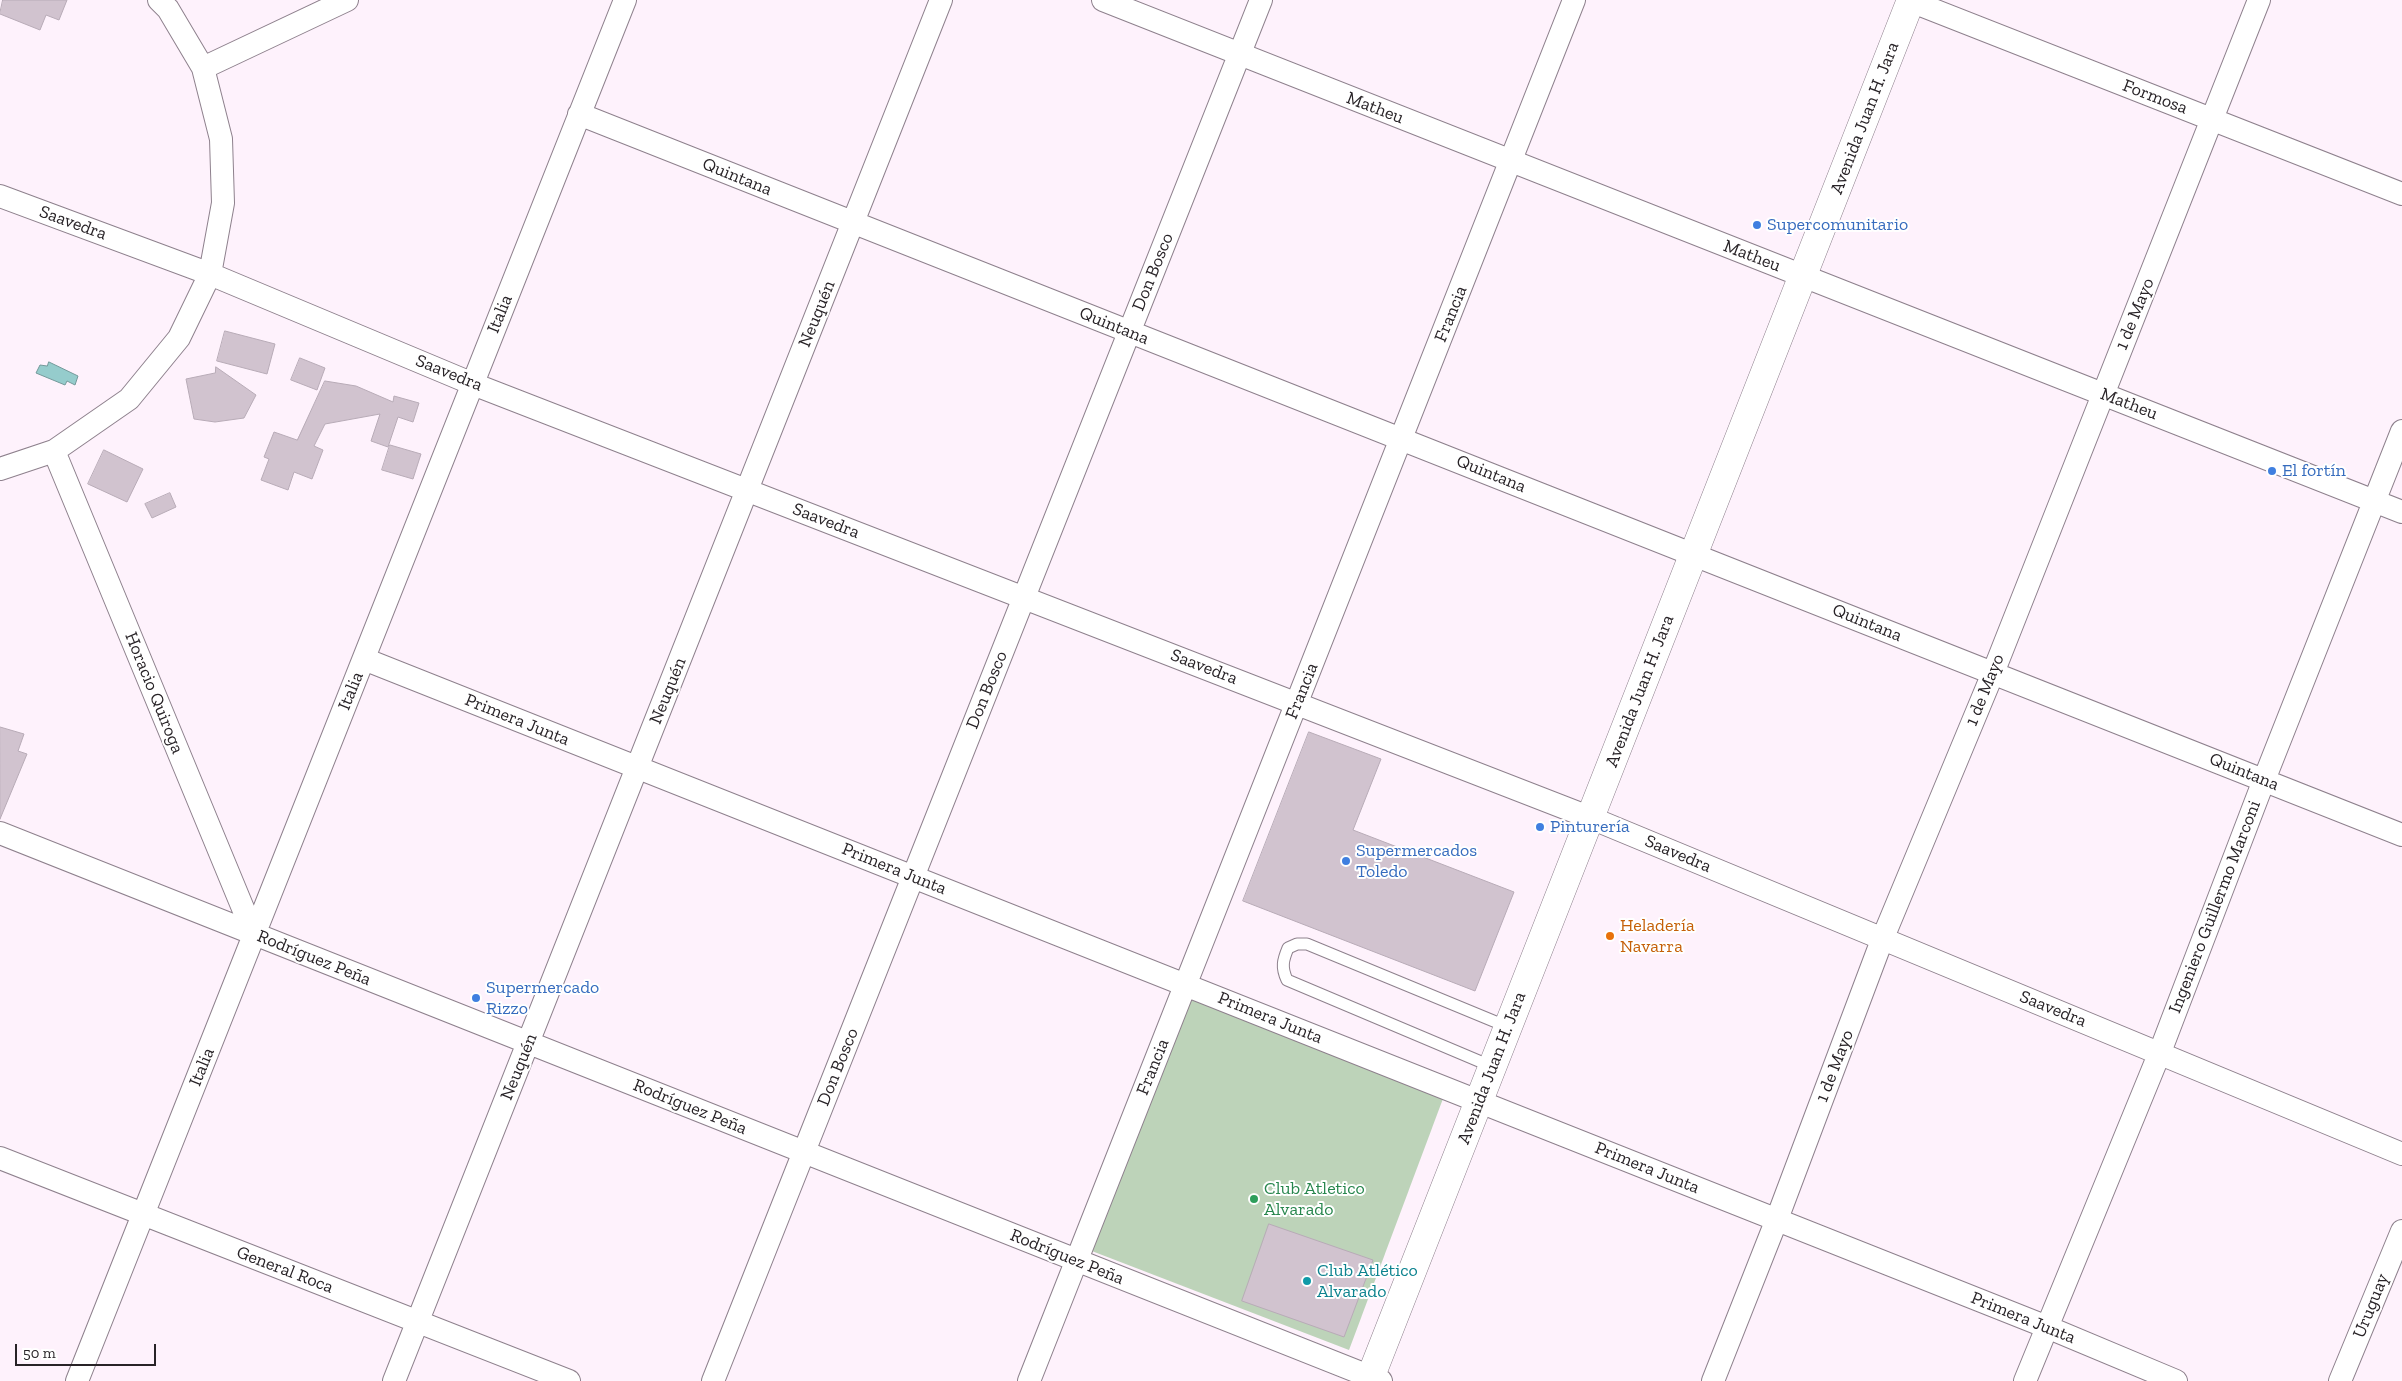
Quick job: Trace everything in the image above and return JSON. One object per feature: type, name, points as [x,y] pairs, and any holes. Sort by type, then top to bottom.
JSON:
[{"type":"main road","name":"Avenida Juan H. Jara","points":[[1374,1380],[1492,1067],[1910,0]]},
{"type":"street","points":[[0,468],[54,451],[129,399],[179,338],[210,274],[223,203],[221,139],[202,68],[168,9],[160,0]]},
{"type":"street","points":[[202,68],[347,0]]},
{"type":"street","name":"Italia","points":[[77,1381],[625,0]]},
{"type":"street","name":"Neuquén","points":[[394,1381],[941,0]]},
{"type":"street","name":"Matheu","points":[[1103,0],[2402,512]]},
{"type":"street","name":"Don Bosco","points":[[713,1381],[1261,0]]},
{"type":"street","name":"Francia","points":[[1029,1381],[1574,0]]},
{"type":"street","name":"Formosa","points":[[1910,0],[2402,194]]},
{"type":"street","name":"1 de Mayo","points":[[1713,1381],[1777,1219],[1882,940],[1993,673],[2259,0]]},
{"type":"street","name":"Quintana","points":[[580,114],[2402,835]]},
{"type":"street","name":"Saavedra","points":[[0,196],[210,274],[473,384],[1591,818],[1882,940],[2160,1052],[2402,1154]]},
{"type":"street","name":"Ingeniero Guillermo Marconi","points":[[2026,1381],[2160,1052],[2264,780],[2402,432]]},
{"type":"street","name":"Horacio Quiroga","points":[[54,451],[254,935]]},
{"type":"street","name":"Primera Junta","points":[[364,659],[1777,1219],[2047,1327],[2176,1381]]},
{"type":"street","name":"Rodríguez Peña","points":[[0,833],[1077,1260],[1374,1380]]},
{"type":"street","name":"General Roca","points":[[0,1158],[569,1381]]},
{"type":"street","name":"Uruguay","points":[[2340,1381],[2402,1230]]},
{"type":"lane","points":[[1492,1067],[1287,980],[1282,962],[1288,948],[1297,944],[1307,944],[1508,1027]]},
{"type":"green space","name":"Club Atletico Alvarado","points":[[1185,993],[1444,1096],[1349,1350],[1084,1248]]},
{"type":"water","points":[[49,362],[78,376],[75,385],[67,381],[65,385],[36,373],[40,365],[47,366]]},
{"type":"building","points":[[3,0],[67,0],[59,20],[46,15],[40,30],[0,14]]},
{"type":"building","points":[[225,331],[275,344],[267,374],[217,361]]},
{"type":"building","points":[[300,358],[325,368],[317,390],[291,380]]},
{"type":"building","points":[[216,367],[256,395],[244,418],[215,422],[194,419],[186,379],[215,373]]},
{"type":"building","points":[[325,381],[356,386],[393,402],[394,396],[419,403],[413,422],[398,417],[388,447],[371,441],[380,414],[325,424],[314,446],[323,450],[312,479],[294,472],[288,490],[261,480],[269,459],[264,457],[274,432],[297,440]]},
{"type":"building","points":[[390,445],[421,454],[413,479],[382,470]]},
{"type":"building","points":[[104,450],[143,469],[127,502],[88,484]]},
{"type":"building","points":[[170,493],[176,507],[152,518],[145,504]]},
{"type":"building","points":[[0,727],[24,734],[18,751],[27,754],[0,819]]},
{"type":"building","name":"Supermercados Toledo","points":[[1309,732],[1381,759],[1353,830],[1514,892],[1475,991],[1243,901]]},
{"type":"building","name":"Club Atlético Alvarado","points":[[1269,1224],[1373,1260],[1344,1337],[1242,1301]]},
{"type":"place","name":"Supercomunitario","points":[[1757,225]]},
{"type":"place","name":"El fortín","points":[[2272,471]]},
{"type":"place","name":"Pinturería","points":[[1540,827]]},
{"type":"place","name":"Supermercados Toledo","points":[[1346,861]]},
{"type":"place","name":"Heladería Navarra","points":[[1610,936]]},
{"type":"place","name":"Supermercado Rizzo","points":[[476,998]]},
{"type":"place","name":"Club Atletico Alvarado","points":[[1254,1199]]},
{"type":"place","name":"Club Atlético Alvarado","points":[[1307,1281]]}]
